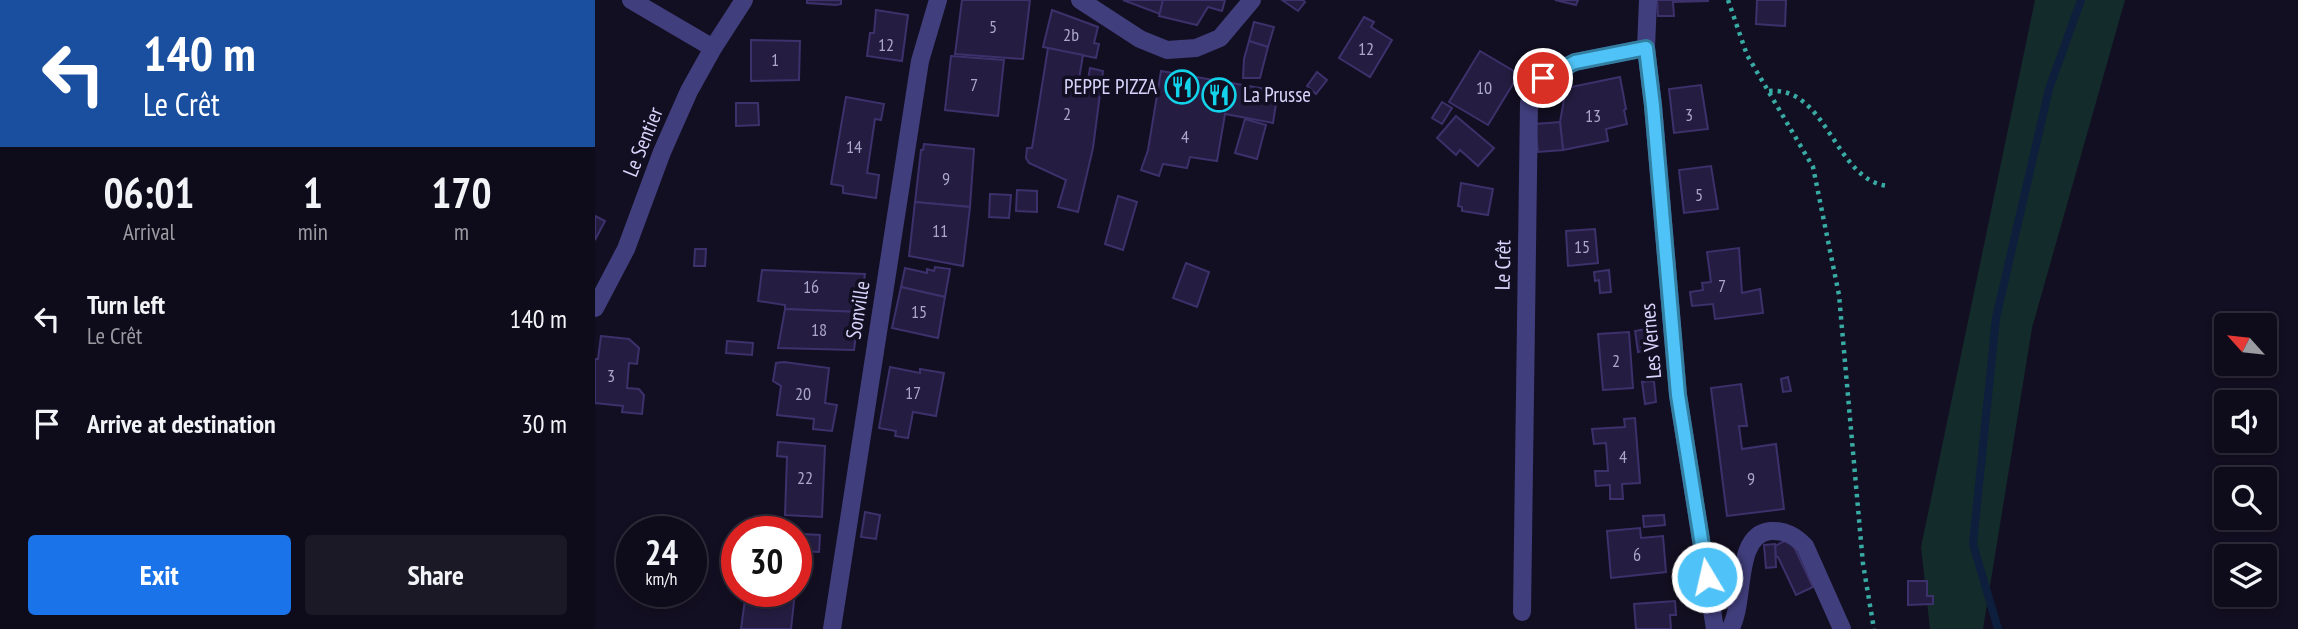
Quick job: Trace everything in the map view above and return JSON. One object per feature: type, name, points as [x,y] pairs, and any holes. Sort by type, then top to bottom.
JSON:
[{"type":"street","name":"Le Sentier","points":[[595,308],[626,249],[662,152],[689,91],[744,0]]},
{"type":"street","name":"Sonville","points":[[831,629],[920,61],[938,0]]},
{"type":"street","points":[[1080,0],[1140,39],[1167,50],[1196,48],[1220,38],[1252,0]]},
{"type":"street","points":[[1646,48],[1647,0]]},
{"type":"street","points":[[640,3],[713,48]]},
{"type":"street","name":"Le Crêt","points":[[1522,612],[1529,103],[1543,78],[1575,62],[1646,48]]},
{"type":"street","name":"Les Vernes","points":[[1646,48],[1678,395],[1715,629]]},
{"type":"street","points":[[1730,629],[1736,615],[1746,551],[1754,539],[1765,532],[1777,531],[1794,535],[1805,546],[1842,629]]},
{"type":"path","points":[[1728,0],[1747,55],[1813,166],[1839,295],[1863,564],[1874,629]]},
{"type":"path","points":[[1769,91],[1779,90],[1793,94],[1829,129],[1844,154],[1865,179],[1877,186],[1889,186]]},
{"type":"green space","points":[[2035,0],[2125,0],[2032,328],[1983,629],[1930,629],[1921,547]]},
{"type":"building","points":[[807,0],[841,0],[841,4],[807,3]]},
{"type":"building","points":[[962,0],[1030,0],[1023,59],[955,54]]},
{"type":"building","points":[[1123,0],[1163,0],[1160,14]]},
{"type":"building","points":[[1163,0],[1225,0],[1222,11],[1208,7],[1197,25],[1159,16]]},
{"type":"building","points":[[1282,0],[1303,0],[1305,2],[1298,11]]},
{"type":"building","points":[[1555,0],[1578,0],[1576,5]]},
{"type":"building","points":[[1657,0],[1708,1],[1673,2],[1674,16],[1658,16]]},
{"type":"building","points":[[1757,0],[1786,0],[1785,26],[1756,24]]},
{"type":"building","points":[[876,10],[908,15],[902,61],[867,56],[870,33],[874,33]]},
{"type":"building","points":[[1052,10],[1098,27],[1094,43],[1099,44],[1096,58],[1043,47]]},
{"type":"building","points":[[1364,17],[1374,22],[1371,27],[1392,40],[1370,77],[1339,58]]},
{"type":"building","points":[[1254,22],[1274,27],[1268,47],[1249,41]]},
{"type":"building","points":[[751,40],[800,41],[799,80],[751,81]]},
{"type":"building","points":[[1249,41],[1268,47],[1260,78],[1243,78]]},
{"type":"building","points":[[1048,48],[1083,55],[1079,79],[1088,80],[1090,68],[1103,71],[1093,148],[1078,212],[1058,207],[1066,180],[1029,163],[1026,158],[1027,148],[1032,148]]},
{"type":"building","points":[[1480,51],[1519,74],[1488,125],[1449,102]]},
{"type":"building","points":[[951,56],[1004,60],[998,116],[945,110]]},
{"type":"building","points":[[1161,71],[1278,91],[1273,123],[1225,114],[1217,161],[1190,157],[1187,168],[1163,164],[1159,176],[1141,170],[1148,150]]},
{"type":"building","points":[[1317,72],[1327,80],[1316,94],[1307,86]]},
{"type":"building","points":[[1620,77],[1627,124],[1606,129],[1608,141],[1563,150],[1560,122],[1566,88]]},
{"type":"building","points":[[1701,85],[1708,129],[1674,133],[1669,89]]},
{"type":"building","points":[[846,97],[884,104],[881,120],[875,119],[867,173],[879,175],[876,198],[843,193],[843,186],[831,184]]},
{"type":"building","points":[[1442,102],[1452,108],[1442,124],[1432,118]]},
{"type":"building","points":[[736,103],[758,103],[759,125],[736,126]]},
{"type":"building","points":[[1456,116],[1494,148],[1478,166],[1460,150],[1456,155],[1437,138]]},
{"type":"building","points":[[1245,119],[1266,125],[1257,159],[1235,153]]},
{"type":"building","points":[[1560,122],[1563,150],[1538,152],[1535,124]]},
{"type":"building","points":[[924,144],[974,149],[970,207],[915,202]]},
{"type":"building","points":[[1711,166],[1718,209],[1684,213],[1679,170]]},
{"type":"building","points":[[1461,183],[1493,189],[1488,215],[1462,211],[1462,207],[1458,206]]},
{"type":"building","points":[[1017,190],[1037,191],[1037,212],[1016,211]]},
{"type":"building","points":[[990,194],[1011,195],[1009,218],[989,217]]},
{"type":"building","points":[[1118,196],[1137,202],[1123,250],[1105,244]]},
{"type":"building","points":[[915,202],[970,207],[963,266],[909,256]]},
{"type":"building","points":[[595,216],[605,221],[595,240]]},
{"type":"building","points":[[1595,229],[1598,263],[1568,266],[1566,231]]},
{"type":"building","points":[[1739,248],[1742,293],[1760,289],[1763,313],[1715,319],[1713,304],[1692,306],[1690,292],[1703,290],[1702,283],[1711,282],[1707,252]]},
{"type":"building","points":[[695,249],[706,249],[705,266],[694,266]]},
{"type":"building","points":[[1186,263],[1209,272],[1197,307],[1173,298]]},
{"type":"building","points":[[935,267],[950,269],[945,297],[901,287],[905,268],[927,273],[927,269],[934,271]]},
{"type":"building","points":[[762,270],[865,274],[859,312],[785,309],[785,305],[758,301]]},
{"type":"building","points":[[1609,270],[1611,292],[1600,293],[1599,280],[1595,281],[1594,272]]},
{"type":"building","points":[[901,287],[945,297],[938,338],[892,328]]},
{"type":"building","points":[[785,309],[859,312],[854,350],[778,348]]},
{"type":"building","points":[[1646,329],[1649,350],[1638,352],[1635,331]]},
{"type":"building","points":[[1629,332],[1633,388],[1603,390],[1598,334]]},
{"type":"building","points":[[601,336],[629,339],[639,348],[637,364],[629,363],[627,388],[639,389],[644,395],[642,414],[622,412],[623,406],[595,403],[595,359],[598,359]]},
{"type":"building","points":[[727,341],[753,343],[752,355],[726,353]]},
{"type":"building","points":[[776,363],[829,368],[825,403],[837,405],[832,431],[813,429],[814,419],[777,415],[781,386],[773,381]]},
{"type":"building","points":[[890,367],[920,373],[920,369],[944,373],[936,416],[913,412],[908,438],[895,436],[896,431],[879,428]]},
{"type":"building","points":[[1788,377],[1791,391],[1783,392],[1781,379]]},
{"type":"building","points":[[1654,381],[1656,402],[1645,404],[1642,382]]},
{"type":"building","points":[[1741,384],[1747,426],[1739,426],[1742,449],[1776,444],[1784,509],[1727,516],[1711,388]]},
{"type":"building","points":[[1635,418],[1640,483],[1622,484],[1623,499],[1610,499],[1610,485],[1596,486],[1595,471],[1608,471],[1606,443],[1594,444],[1592,429],[1625,427],[1624,419]]},
{"type":"building","points":[[778,442],[825,446],[822,517],[785,515],[787,457],[777,456]]},
{"type":"building","points":[[865,512],[880,515],[876,539],[861,537]]},
{"type":"building","points":[[1664,515],[1665,525],[1644,527],[1643,516]]},
{"type":"building","points":[[1640,528],[1641,538],[1663,536],[1666,572],[1611,578],[1607,531]]},
{"type":"building","points":[[812,535],[820,535],[819,552],[812,552]]},
{"type":"building","points":[[1790,538],[1813,587],[1796,595],[1776,557],[1775,546]]},
{"type":"building","points":[[1775,544],[1776,567],[1766,568],[1764,545]]},
{"type":"building","points":[[1908,581],[1927,581],[1927,596],[1933,596],[1933,604],[1908,605]]},
{"type":"building","points":[[1675,601],[1676,615],[1670,615],[1671,629],[1636,629],[1634,604]]},
{"type":"building","points":[[744,607],[793,607],[791,629],[741,629]]},
{"type":"waterway","points":[[1998,629],[1973,544],[1996,318],[2049,89],[2081,0]]},
{"type":"place","name":"PEPPE PIZZA","points":[[1182,87]]},
{"type":"place","name":"La Prusse","points":[[1219,95]]},
{"type":"route","points":[[1543,78],[1575,62],[1646,48],[1678,395],[1707,577]]}]
